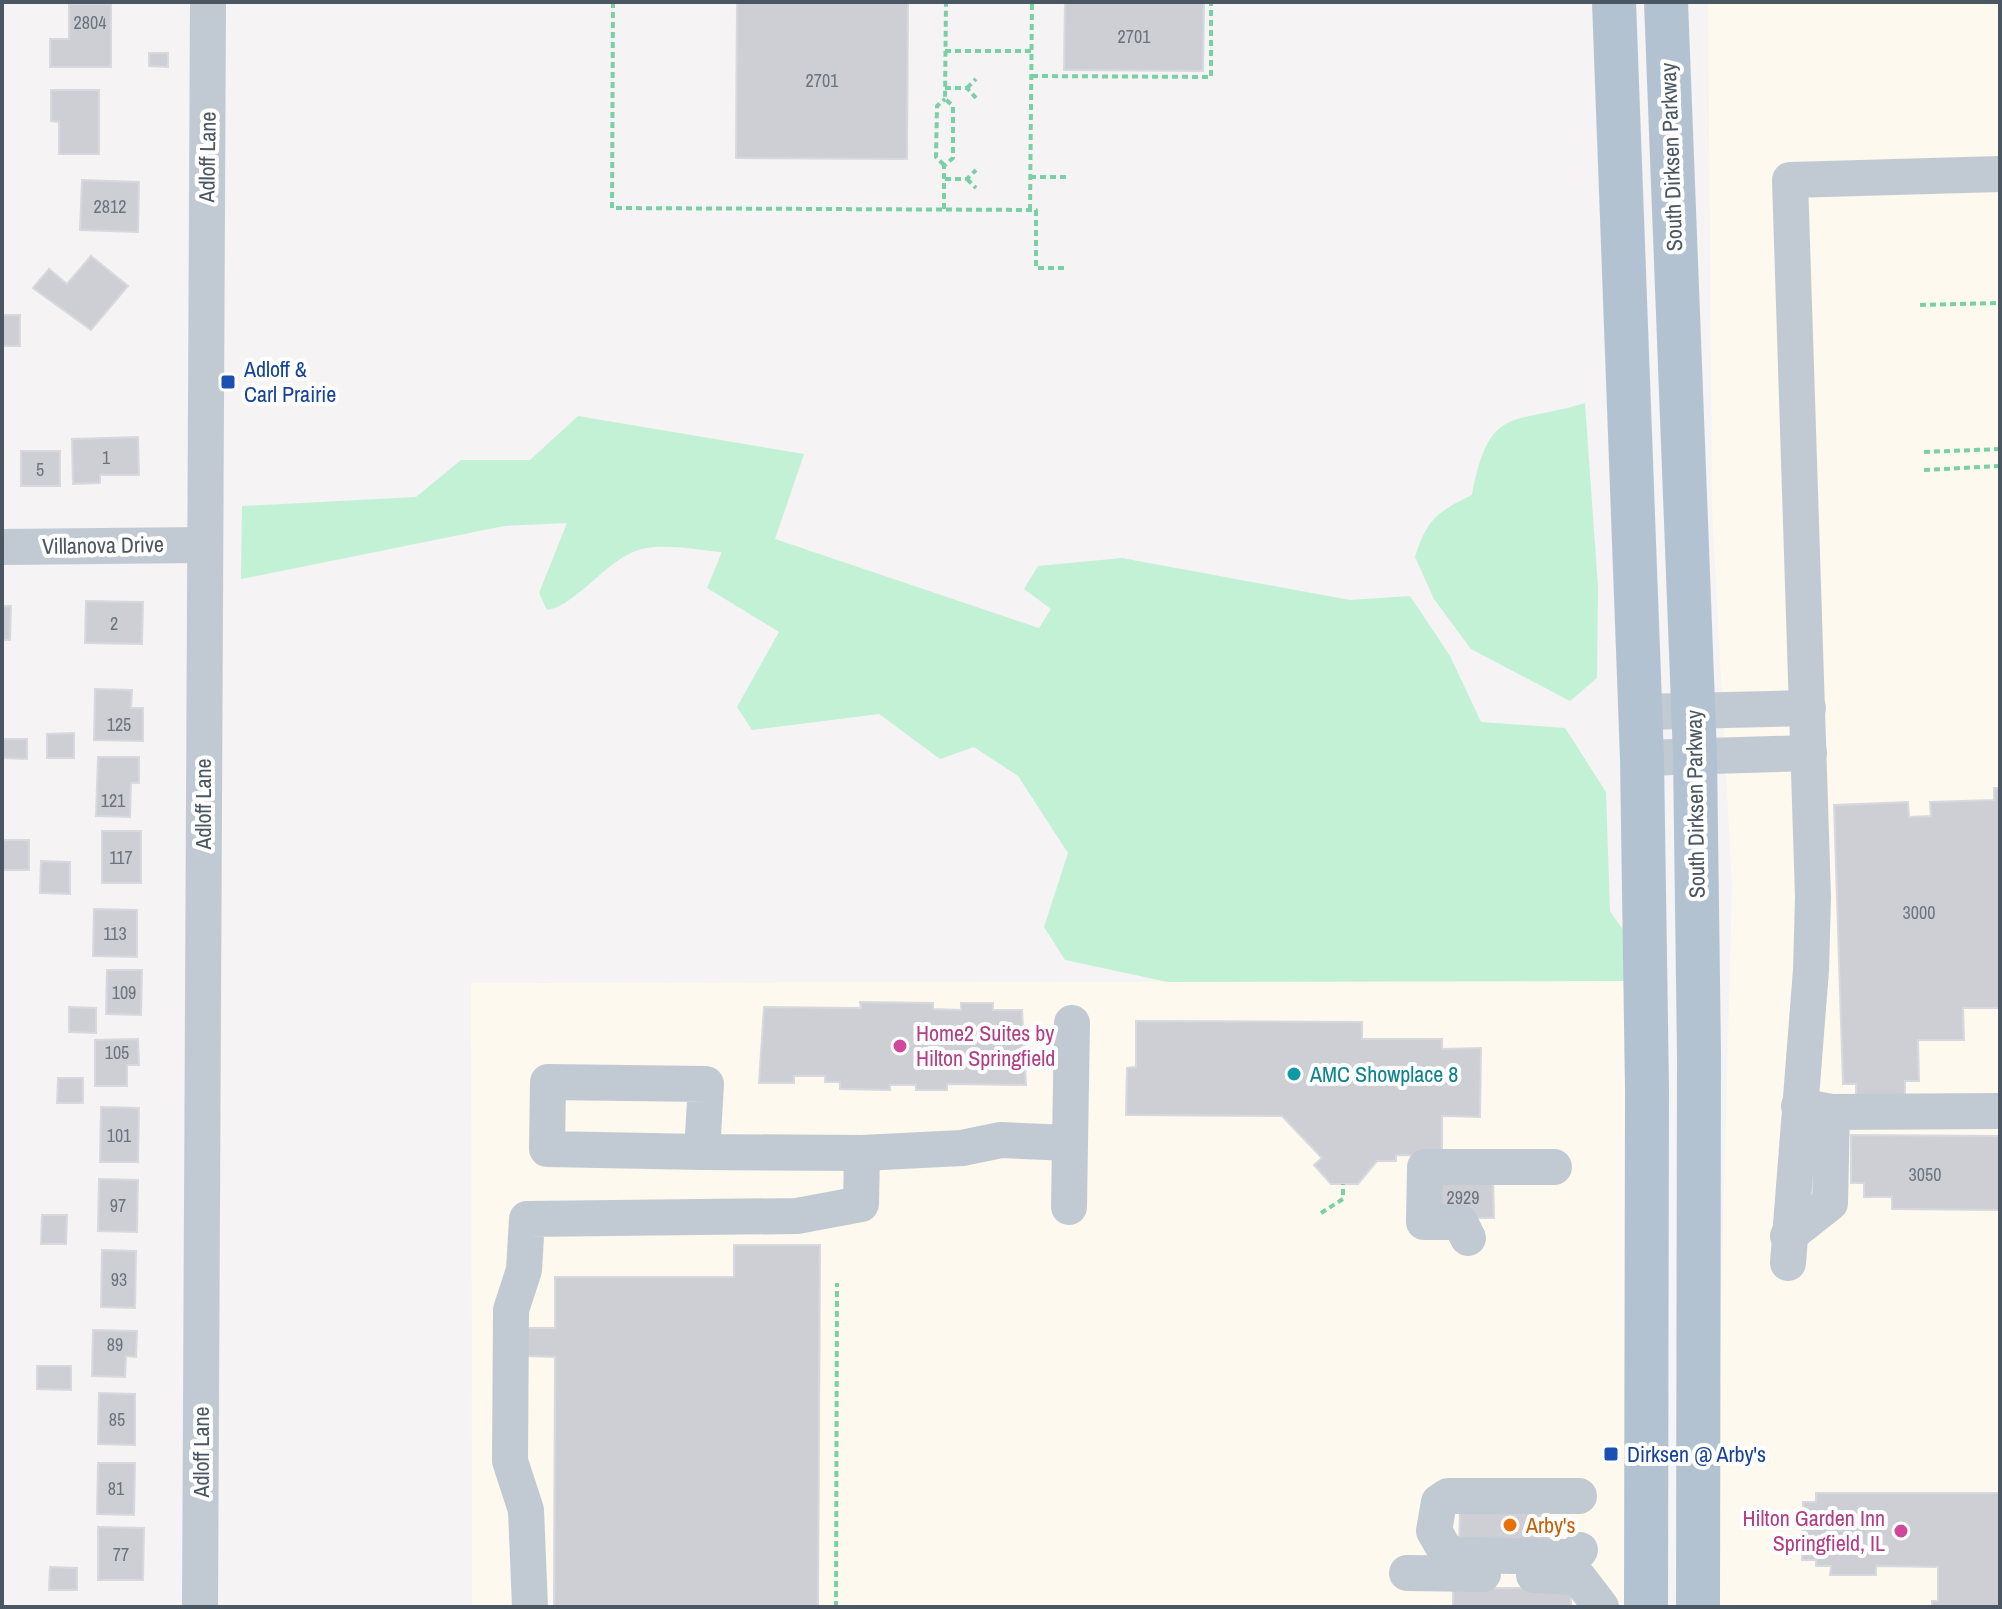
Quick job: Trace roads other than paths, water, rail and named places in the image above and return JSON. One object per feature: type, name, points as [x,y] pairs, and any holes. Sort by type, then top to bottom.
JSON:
[{"type":"main road","points":[[1614,2],[1642,758],[1647,1090],[1646,1607]]},
{"type":"main road","name":"South Dirksen Parkway","points":[[1666,2],[1695,756],[1699,1086],[1698,1607]]},
{"type":"street","name":"Adloff Lane","points":[[200,1607],[208,2]]},
{"type":"street","points":[[1788,1250],[1815,1109],[1808,708],[1790,180],[2000,174]]},
{"type":"street","name":"Villanova Drive","points":[[2,547],[204,545]]},
{"type":"street","points":[[1641,712],[1808,708]]},
{"type":"street","points":[[1642,758],[1809,753]]},
{"type":"street","points":[[1069,1207],[1072,1023]]},
{"type":"street","points":[[1815,1109],[2000,1111]]},
{"type":"street","points":[[702,1152],[862,1153],[962,1148],[1001,1140],[1070,1143]]},
{"type":"street","points":[[530,1607],[526,1510],[510,1461],[511,1310],[524,1270],[527,1219],[797,1216],[861,1204],[862,1153]]},
{"type":"street","points":[[1468,1238],[1460,1222],[1424,1222],[1425,1167],[1554,1167]]},
{"type":"street","points":[[1579,1496],[1448,1496],[1439,1502],[1434,1531],[1445,1550],[1457,1555],[1574,1557],[1580,1550]]},
{"type":"street","points":[[1407,1573],[1571,1575],[1581,1580],[1601,1607]]},
{"type":"place","name":"Adloff & Carl Prairie","points":[[228,382]]},
{"type":"place","name":"Home2 Suites by Hilton Springfield","points":[[900,1046]]},
{"type":"place","name":"AMC Showplace 8","points":[[1294,1074]]},
{"type":"place","name":"Dirksen @ Arby's","points":[[1611,1454]]},
{"type":"place","name":"Arby's","points":[[1510,1525]]},
{"type":"place","name":"Hilton Garden Inn Springfield, IL","points":[[1901,1531]]}]
